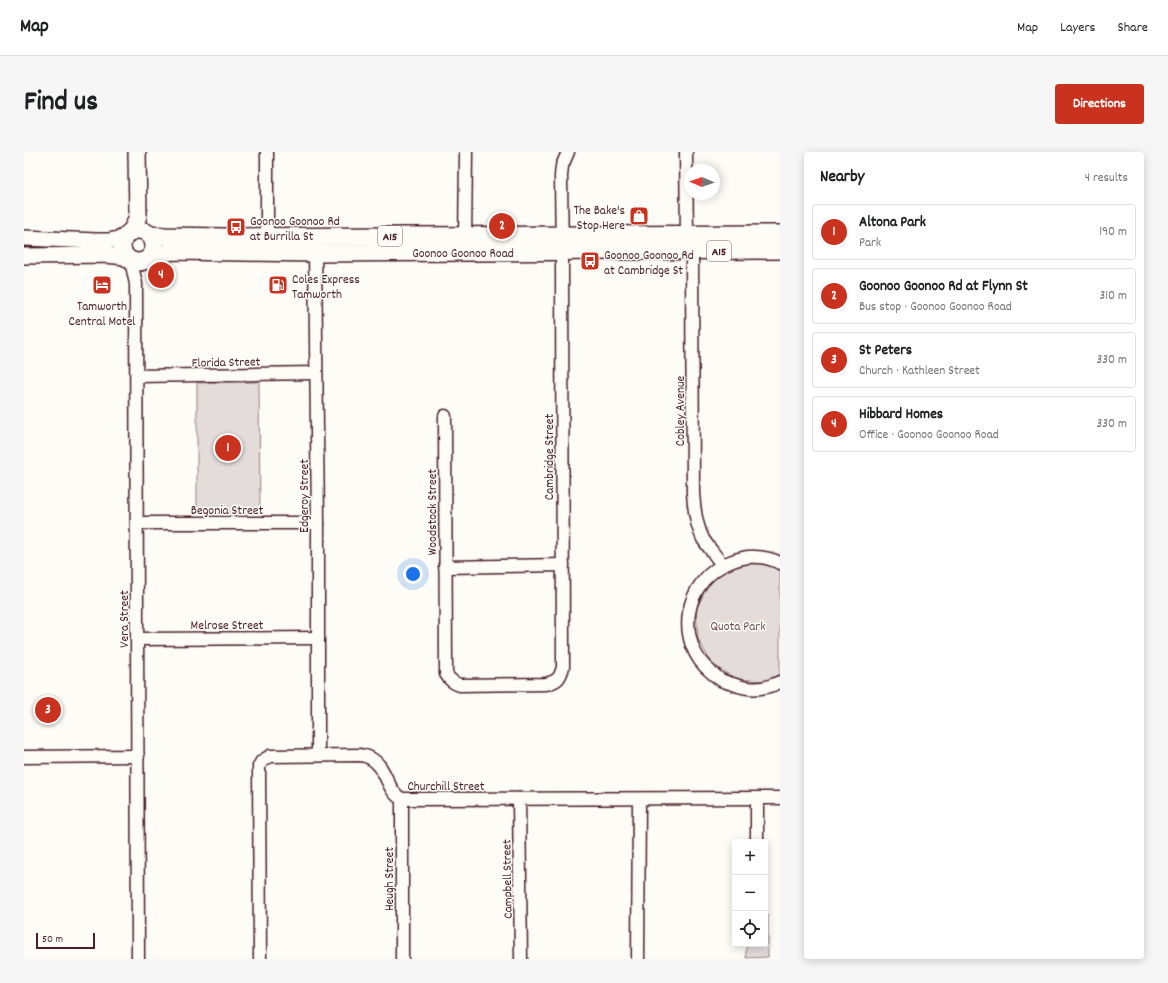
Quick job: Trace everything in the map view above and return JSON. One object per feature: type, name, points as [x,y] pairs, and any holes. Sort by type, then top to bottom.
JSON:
[{"type":"highway","points":[[137,152],[138,216],[135,224],[137,234]]},
{"type":"highway","points":[[137,234],[144,152]]},
{"type":"highway","points":[[137,234],[152,239],[154,250],[151,256],[136,260],[122,253],[122,242],[137,234]]},
{"type":"highway","name":"Goonoo Goonoo Road","points":[[137,234],[179,237],[267,236],[315,245],[465,252],[687,234],[780,234]]},
{"type":"highway","name":"Goonoo Goonoo Road","points":[[136,260],[174,251],[315,245],[466,236],[692,251],[780,250]]},
{"type":"main road","name":"Goonoo Goonoo Road","points":[[24,238],[98,241],[137,234]]},
{"type":"main road","name":"Goonoo Goonoo Road","points":[[24,256],[106,255],[136,260]]},
{"type":"street","points":[[267,152],[267,236]]},
{"type":"street","points":[[465,252],[466,152]]},
{"type":"street","name":"Cambridge Street","points":[[449,679],[460,685],[546,684],[559,678],[564,667],[561,176],[562,166],[568,152]]},
{"type":"street","points":[[686,152],[687,234]]},
{"type":"street","name":"Edgeroy Street","points":[[315,245],[318,523],[318,755]]},
{"type":"street","name":"Cobley Avenue","points":[[692,251],[694,511],[699,530],[704,540],[722,564]]},
{"type":"street","name":"Vera Street","points":[[136,260],[138,959]]},
{"type":"street","name":"Florida Street","points":[[137,376],[316,373]]},
{"type":"street","name":"Woodstock Street","points":[[445,416],[446,674],[449,679]]},
{"type":"street","name":"Begonia Street","points":[[137,523],[318,523]]},
{"type":"street","points":[[780,563],[773,560],[756,557],[738,558],[722,564],[707,575],[696,590],[689,607],[688,625],[692,647],[704,666],[721,680],[742,688],[765,688],[780,682]]},
{"type":"street","points":[[446,567],[563,565]]},
{"type":"street","name":"Melrose Street","points":[[137,639],[317,638]]},
{"type":"street","name":"Churchill Street","points":[[260,959],[259,766],[262,761],[270,756],[360,755],[372,758],[382,770],[393,792],[402,799],[780,798]]},
{"type":"street","points":[[24,756],[138,756]]},
{"type":"street","name":"Campbell Street","points":[[519,798],[521,959]]},
{"type":"street","points":[[756,798],[757,839]]},
{"type":"street","name":"Heugh Street","points":[[402,799],[402,959]]},
{"type":"street","points":[[638,959],[639,799]]},
{"type":"green space","points":[[259,382],[260,513],[197,512],[197,383]]},
{"type":"green space","name":"Quota Park","points":[[759,562],[780,569],[780,674],[765,681],[736,679],[712,664],[698,639],[696,610],[708,584],[731,567]]},
{"type":"green space","points":[[746,947],[768,947],[768,957],[746,958]]},
{"type":"place","name":"The Bake's Stop Here","points":[[639,216]]},
{"type":"place","name":"Goonoo Goonoo Rd at Flynn St","points":[[502,226]]},
{"type":"place","name":"Goonoo Goonoo Rd at Burrilla St","points":[[236,227]]},
{"type":"place","name":"Goonoo Goonoo Rd at Cambridge St","points":[[590,261]]},
{"type":"place","name":"Hibbard Homes","points":[[161,275]]},
{"type":"place","name":"Tamworth Central Motel","points":[[102,285]]},
{"type":"place","name":"Coles Express Tamworth","points":[[278,285]]},
{"type":"place","name":"Altona Park","points":[[228,448]]},
{"type":"place","name":"St Peters","points":[[48,710]]}]
